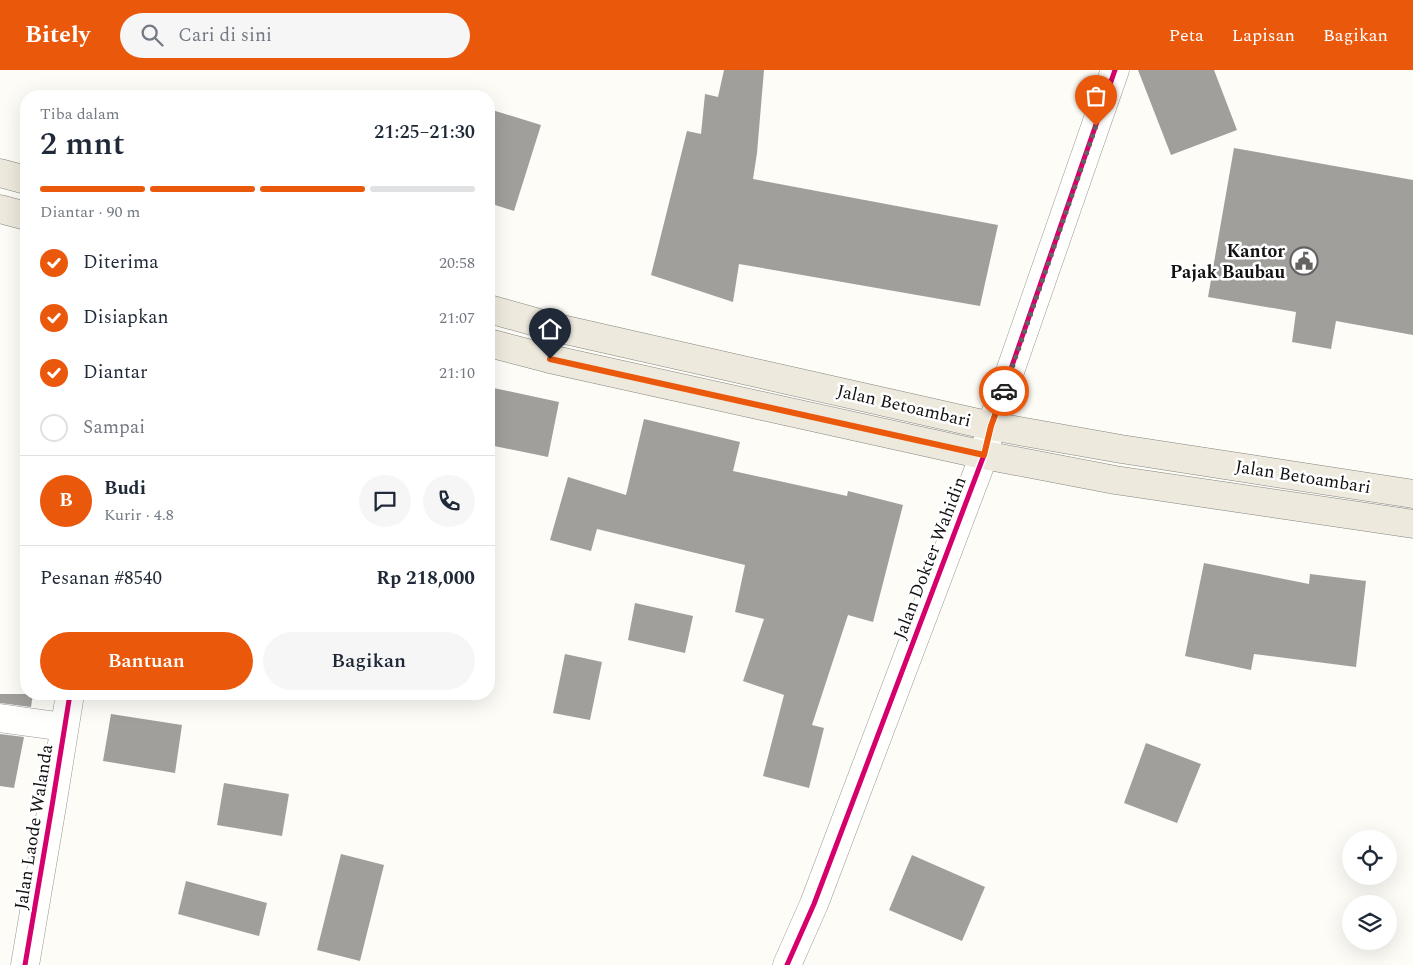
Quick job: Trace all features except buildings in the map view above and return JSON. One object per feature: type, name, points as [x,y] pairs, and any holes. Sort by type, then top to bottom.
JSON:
[{"type":"main road","points":[[0,173],[20,178]]},
{"type":"main road","points":[[0,209],[20,214]]},
{"type":"main road","name":"Jalan Betoambari","points":[[495,311],[557,328],[991,426],[1121,449],[1413,494]]},
{"type":"main road","name":"Jalan Betoambari","points":[[495,344],[550,359],[984,455],[1115,480],[1413,524]]},
{"type":"street","name":"Jalan Dokter Wahidin","points":[[787,965],[817,894],[984,455],[991,426],[1115,70]]},
{"type":"street","name":"Jalan Laode Walanda","points":[[25,965],[69,700]]},
{"type":"street","points":[[0,718],[64,727]]},
{"type":"cycle path","points":[[787,965],[814,904],[984,455],[991,426],[1115,70]]},
{"type":"cycle path","points":[[25,965],[69,700]]},
{"type":"way so far","points":[[1004,391],[1096,126]]},
{"type":"place","name":"Kantor Pajak Baubau","points":[[1304,261]]},
{"type":"route","points":[[550,359],[984,455],[991,426],[1004,391]]}]
